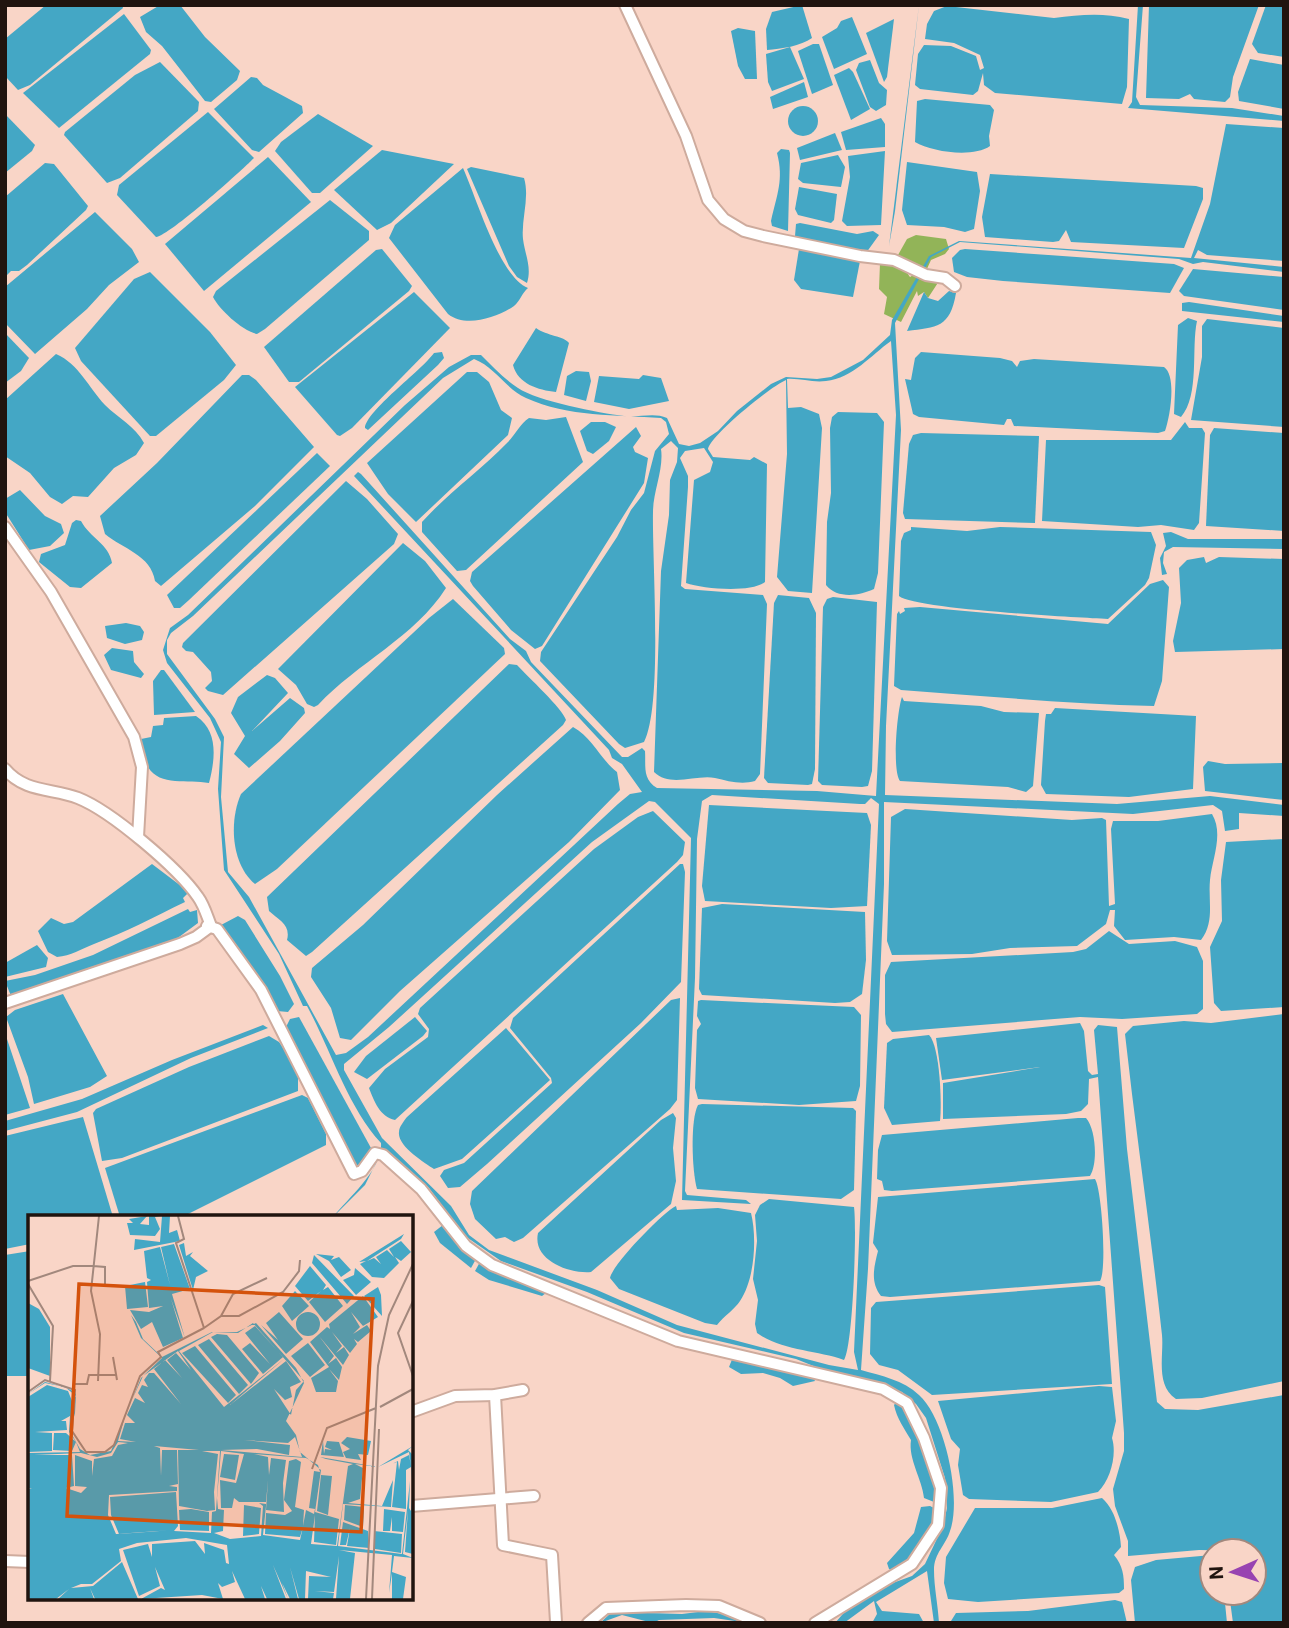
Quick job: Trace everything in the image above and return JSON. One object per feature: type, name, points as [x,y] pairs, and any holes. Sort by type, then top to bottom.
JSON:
[{"type":"street","points":[[625,5],[687,136],[708,200],[724,219],[744,231],[860,257],[894,260],[921,273],[937,275],[955,286]]},
{"type":"street","points":[[5,527],[51,592],[134,737],[142,767],[138,837]]},
{"type":"street","points":[[5,769],[16,779],[42,792],[78,798],[138,837],[189,886],[200,900],[209,926],[223,936],[261,990],[349,1169],[358,1174],[371,1156],[381,1154],[421,1189],[466,1246],[492,1265],[678,1341],[883,1389],[907,1403],[935,1464],[940,1488],[938,1525],[912,1564],[815,1623]]},
{"type":"street","points":[[5,1003],[180,944],[209,926]]},
{"type":"street","points":[[413,1411],[455,1396],[495,1395],[523,1390]]},
{"type":"street","points":[[495,1395],[503,1545],[552,1555],[556,1622]]},
{"type":"street","points":[[413,1506],[534,1496]]},
{"type":"street","points":[[5,1561],[28,1562]]},
{"type":"street","points":[[588,1623],[606,1608],[686,1605],[719,1606],[760,1623]]},
{"type":"green space","points":[[916,235],[946,239],[949,249],[945,254],[931,260],[926,271],[898,255],[907,239]]},
{"type":"green space","points":[[880,263],[902,266],[910,277],[915,274],[941,278],[928,298],[924,292],[918,296],[917,291],[901,322],[884,314],[887,297],[879,289]]},
{"type":"water","points":[[46,5],[122,5],[123,8],[30,85],[18,90],[5,76],[5,39]]},
{"type":"water","points":[[160,5],[180,5],[205,37],[240,71],[237,80],[211,102],[205,101],[162,46],[146,32],[140,17]]},
{"type":"water","points":[[802,5],[812,38],[797,45],[767,50],[766,29],[772,12]]},
{"type":"water","points":[[919,5],[895,211],[889,246]]},
{"type":"water","points":[[1138,5],[1143,5],[1136,97],[1140,105],[1232,108],[1284,116],[1284,121],[1128,108],[1132,102]]},
{"type":"water","points":[[1149,5],[1259,5],[1233,77],[1230,97],[1225,102],[1194,99],[1190,94],[1179,99],[1146,98]]},
{"type":"water","points":[[1266,5],[1284,5],[1284,57],[1258,53],[1252,44]]},
{"type":"water","points":[[947,6],[1054,18],[1100,15],[1129,19],[1127,87],[1122,104],[995,93],[984,85],[983,73],[978,91],[973,95],[920,89],[915,85],[918,54],[924,45],[951,46],[976,56],[980,70],[984,68],[980,55],[954,43],[925,39],[927,24],[934,11]]},
{"type":"water","points":[[124,14],[151,50],[150,54],[59,128],[23,93]]},
{"type":"water","points":[[852,17],[867,54],[834,69],[822,37],[837,28],[841,21]]},
{"type":"water","points":[[894,19],[887,77],[884,82],[866,33]]},
{"type":"water","points":[[738,28],[755,31],[757,79],[745,79],[738,66],[731,31]]},
{"type":"water","points":[[819,44],[833,85],[812,94],[798,51]]},
{"type":"water","points":[[790,47],[804,79],[772,91],[768,82],[766,54]]},
{"type":"water","points":[[1250,59],[1284,65],[1284,109],[1239,101],[1238,92]]},
{"type":"water","points":[[870,60],[879,83],[887,90],[886,105],[876,111],[870,107],[856,70],[859,63]]},
{"type":"water","points":[[160,62],[199,102],[198,111],[120,178],[107,183],[64,135],[65,132],[135,75]]},
{"type":"water","points":[[849,68],[870,109],[851,120],[834,75]]},
{"type":"water","points":[[251,77],[302,106],[303,113],[259,152],[252,150],[214,109]]},
{"type":"water","points":[[804,82],[808,97],[773,109],[770,97]]},
{"type":"water","points":[[925,99],[990,105],[994,110],[990,146],[983,150],[963,153],[931,149],[915,142],[917,101]]},
{"type":"water","points":[[803,106],[814,110],[818,121],[814,132],[803,136],[792,132],[788,121],[792,110]]},
{"type":"water","points":[[208,112],[254,158],[190,215],[156,237],[117,195],[119,185]]},
{"type":"water","points":[[5,114],[35,145],[32,151],[5,173]]},
{"type":"water","points":[[318,114],[373,146],[320,193],[312,193],[275,151],[281,142]]},
{"type":"water","points":[[881,118],[885,124],[885,147],[846,150],[841,132]]},
{"type":"water","points":[[1226,124],[1284,128],[1284,261],[1207,255],[1198,250],[1194,258],[1284,267],[1284,272],[1203,262],[1193,264],[1179,259],[960,242],[931,257],[895,323],[901,430],[885,795],[1117,804],[1210,796],[1284,805],[1284,816],[1239,813],[1239,829],[1225,831],[1222,811],[1213,805],[1133,814],[884,802],[884,884],[868,1269],[861,1370],[899,1382],[919,1395],[928,1406],[943,1439],[949,1459],[954,1499],[950,1531],[938,1554],[934,1570],[939,1623],[934,1623],[927,1571],[876,1602],[882,1611],[919,1614],[924,1623],[872,1623],[877,1614],[874,1601],[844,1623],[835,1623],[848,1608],[879,1588],[912,1576],[925,1564],[943,1526],[947,1508],[945,1478],[926,1418],[916,1404],[902,1392],[821,1369],[796,1359],[684,1333],[587,1292],[501,1261],[465,1236],[429,1188],[388,1151],[382,1151],[378,1160],[381,1143],[358,1112],[316,1023],[307,1006],[303,1006],[279,954],[224,870],[218,789],[221,742],[210,718],[167,663],[163,650],[170,628],[188,615],[405,405],[449,367],[471,355],[481,355],[508,381],[527,393],[569,406],[628,416],[576,412],[542,404],[519,394],[488,367],[474,359],[443,378],[193,616],[171,633],[167,640],[167,654],[215,719],[224,737],[221,797],[228,872],[249,897],[336,1055],[346,1053],[368,1037],[618,804],[630,794],[642,792],[622,764],[612,758],[609,750],[354,476],[358,472],[510,639],[526,651],[531,662],[622,757],[628,757],[642,748],[645,751],[647,776],[657,788],[817,791],[876,796],[896,415],[891,341],[853,371],[836,379],[787,379],[788,408],[801,407],[819,414],[822,428],[812,593],[788,591],[777,577],[787,454],[786,380],[742,412],[708,449],[713,457],[750,460],[754,457],[767,464],[765,582],[738,589],[686,583],[694,480],[710,472],[713,462],[704,448],[685,451],[680,458],[688,476],[681,586],[685,589],[763,595],[767,604],[760,774],[755,781],[740,783],[708,777],[676,780],[660,777],[654,772],[661,571],[669,515],[670,480],[677,462],[678,448],[671,441],[661,449],[661,464],[653,504],[655,666],[650,724],[644,742],[625,748],[619,744],[540,661],[541,652],[644,493],[655,451],[669,434],[666,422],[661,418],[630,416],[657,415],[667,418],[679,444],[689,446],[700,443],[718,431],[737,411],[771,384],[786,377],[831,377],[863,360],[890,335],[892,320],[929,256],[959,241],[1191,258],[1210,204]],"holes":[[[712,795],[860,804],[865,804],[871,798],[879,804],[854,1352],[858,1370],[829,1365],[677,1325],[597,1290],[489,1250],[469,1235],[451,1206],[382,1138],[344,1070],[344,1064],[389,1027],[592,842],[649,801],[655,802],[691,838],[682,1200],[751,1204],[746,1200],[687,1195],[685,1191],[695,978],[697,839],[702,801]]]},
{"type":"water","points":[[835,133],[842,150],[800,160],[797,148]]},
{"type":"water","points":[[781,149],[789,150],[790,153],[788,231],[772,226],[771,221],[780,179],[777,153]]},
{"type":"water","points":[[382,150],[454,164],[391,223],[377,230],[334,190]]},
{"type":"water","points":[[885,151],[881,225],[847,226],[842,221],[850,177],[848,156]]},
{"type":"water","points":[[838,155],[845,167],[841,187],[803,183],[798,179],[801,163]]},
{"type":"water","points":[[268,157],[311,202],[204,291],[165,244]]},
{"type":"water","points":[[907,162],[977,172],[980,191],[974,229],[965,232],[944,227],[907,225],[902,210]]},
{"type":"water","points":[[45,163],[54,164],[88,206],[27,265],[19,271],[11,271],[5,277],[5,197]]},
{"type":"water","points":[[471,167],[524,178],[526,193],[523,231],[528,266],[527,283],[517,277],[509,266],[467,169]]},
{"type":"water","points":[[463,168],[498,253],[517,281],[528,288],[516,304],[507,310],[472,321],[448,314],[389,238],[395,225]]},
{"type":"water","points":[[990,174],[1196,186],[1203,188],[1203,199],[1184,248],[1071,242],[1066,230],[1059,241],[1053,242],[985,237],[982,217]]},
{"type":"water","points":[[799,187],[837,194],[834,220],[831,223],[798,215],[795,209]]},
{"type":"water","points":[[330,200],[369,231],[369,240],[265,329],[257,334],[238,324],[216,302],[213,297],[216,291]]},
{"type":"water","points":[[95,212],[132,249],[139,262],[109,285],[87,309],[35,354],[5,323],[5,287]]},
{"type":"water","points":[[796,224],[857,234],[873,231],[879,235],[866,253],[795,236]]},
{"type":"water","points":[[382,249],[412,286],[409,291],[299,382],[289,382],[264,347],[376,250]]},
{"type":"water","points":[[799,249],[860,261],[853,297],[801,289],[794,280]]},
{"type":"water","points":[[965,249],[1174,264],[1184,268],[1170,293],[1003,281],[967,277],[954,272],[952,258]]},
{"type":"water","points":[[1193,269],[1284,277],[1284,310],[1184,296],[1179,291]]},
{"type":"water","points":[[150,272],[210,332],[236,365],[224,380],[156,436],[150,436],[81,361],[75,348],[134,279]]},
{"type":"water","points":[[949,291],[956,293],[946,319],[934,326],[907,331],[924,292],[928,298],[938,301]]},
{"type":"water","points":[[414,292],[450,328],[352,428],[340,436],[337,435],[295,387]]},
{"type":"water","points":[[1182,303],[1284,316],[1284,322],[1182,311]]},
{"type":"water","points":[[1188,318],[1197,321],[1194,371],[1191,397],[1181,417],[1174,414],[1178,325]]},
{"type":"water","points":[[1207,319],[1284,328],[1284,427],[1191,420],[1202,357],[1202,326]]},
{"type":"water","points":[[536,328],[569,343],[556,392],[530,385],[519,377],[513,365]]},
{"type":"water","points":[[5,333],[29,358],[21,371],[5,383]]},
{"type":"water","points":[[442,352],[444,358],[438,365],[368,430],[365,428],[374,412],[384,402],[434,353]]},
{"type":"water","points":[[921,352],[1000,358],[1012,361],[1017,367],[1020,361],[1034,359],[1164,367],[1168,372],[1171,388],[1165,431],[1158,433],[1014,426],[1011,419],[1007,419],[1004,425],[919,417],[913,414],[905,379],[911,380],[915,358]]},
{"type":"water","points":[[56,354],[77,370],[105,405],[131,427],[144,443],[136,455],[114,468],[88,497],[73,496],[62,504],[50,497],[30,473],[5,456],[5,400]]},
{"type":"water","points":[[576,371],[589,372],[591,381],[586,401],[564,395],[567,376]]},
{"type":"water","points":[[467,372],[477,372],[489,382],[501,410],[512,418],[508,435],[416,522],[388,494],[367,463]]},
{"type":"water","points":[[242,375],[249,375],[256,380],[314,447],[255,506],[161,586],[142,559],[105,534],[100,516],[157,463]]},
{"type":"water","points":[[643,375],[661,378],[669,401],[629,409],[594,402],[599,376],[639,379]]},
{"type":"water","points":[[838,412],[877,413],[884,422],[878,573],[874,589],[855,595],[836,593],[826,585],[827,522],[831,493],[830,428],[832,417]]},
{"type":"water","points":[[566,417],[583,462],[466,570],[457,571],[422,532],[422,522],[497,453],[529,418],[546,420]]},
{"type":"water","points":[[591,422],[605,422],[616,427],[609,441],[593,454],[587,451],[580,431]]},
{"type":"water","points":[[1185,422],[1189,428],[1202,428],[1205,433],[1199,523],[1194,530],[1161,525],[1138,527],[1042,521],[1046,440],[1171,440]]},
{"type":"water","points":[[636,427],[641,436],[633,447],[635,452],[648,458],[644,483],[542,646],[535,649],[511,630],[473,586],[470,581],[472,572]]},
{"type":"water","points":[[1214,428],[1284,433],[1284,531],[1206,526],[1210,435]]},
{"type":"water","points":[[913,435],[1039,436],[1035,523],[905,519],[903,513],[909,444]]},
{"type":"water","points":[[317,453],[330,466],[189,600],[180,608],[174,608],[167,595]]},
{"type":"water","points":[[346,481],[367,499],[398,534],[394,544],[223,695],[208,691],[205,688],[212,681],[211,672],[193,652],[182,647],[183,643]]},
{"type":"water","points":[[20,490],[45,516],[61,524],[64,533],[50,546],[29,550],[5,512],[5,499]]},
{"type":"water","points":[[81,521],[103,546],[112,563],[81,588],[70,587],[39,562],[41,554],[65,545],[72,523]]},
{"type":"water","points":[[911,527],[967,531],[1000,527],[1151,532],[1156,545],[1145,585],[1108,619],[1030,614],[933,605],[899,596],[901,541],[904,533],[911,530]]},
{"type":"water","points":[[1171,532],[1188,539],[1284,539],[1284,549],[1173,547],[1164,552],[1163,563],[1167,574],[1162,575],[1160,558],[1166,546],[1163,533]]},
{"type":"water","points":[[403,543],[425,561],[446,588],[433,605],[402,635],[318,705],[314,707],[307,704],[296,685],[278,669]]},
{"type":"water","points":[[1204,557],[1206,563],[1219,557],[1284,559],[1284,649],[1175,652],[1173,641],[1181,603],[1179,568],[1187,560]]},
{"type":"water","points":[[1163,580],[1169,587],[1162,681],[1154,706],[901,690],[894,686],[897,614],[899,611],[900,614],[905,611],[904,608],[920,607],[1108,624],[1150,584]]},
{"type":"water","points":[[778,595],[809,598],[816,613],[815,769],[812,784],[808,785],[768,783],[764,778],[774,603]]},
{"type":"water","points":[[833,597],[877,602],[872,771],[868,786],[822,785],[818,781],[823,607],[827,599]]},
{"type":"water","points":[[453,599],[504,648],[505,654],[277,869],[255,884],[241,865],[234,842],[235,817],[241,794],[429,618]]},
{"type":"water","points":[[126,623],[140,626],[144,632],[142,640],[125,644],[107,638],[105,626]]},
{"type":"water","points":[[112,648],[133,651],[134,662],[144,674],[141,678],[111,670],[104,655]]},
{"type":"water","points":[[509,664],[517,665],[552,701],[566,720],[563,725],[306,956],[287,940],[286,927],[269,911],[267,897]]},
{"type":"water","points":[[161,670],[164,670],[195,712],[154,715],[153,681]]},
{"type":"water","points":[[267,675],[275,678],[288,693],[252,731],[290,698],[304,708],[305,713],[280,741],[249,768],[234,754],[245,736],[231,713],[238,697]]},
{"type":"water","points":[[902,697],[904,701],[981,706],[1004,712],[1039,713],[1033,786],[1026,792],[1008,787],[900,781],[896,754]]},
{"type":"water","points":[[1055,708],[1196,716],[1193,789],[1129,797],[1046,794],[1041,785],[1045,721],[1046,714],[1051,714]]},
{"type":"water","points":[[196,716],[209,730],[212,738],[214,756],[209,783],[167,780],[153,773],[148,767],[141,739],[151,737],[153,726],[163,725],[164,718]]},
{"type":"water","points":[[573,727],[586,736],[617,772],[620,790],[569,842],[400,991],[351,1040],[340,1038],[331,1008],[311,977],[312,968],[363,925],[497,795]]},
{"type":"water","points":[[1208,761],[1225,764],[1284,763],[1284,800],[1205,791],[1203,767]]},
{"type":"water","points":[[709,805],[867,813],[871,825],[867,906],[831,908],[705,901],[702,886]]},
{"type":"water","points":[[905,809],[1072,820],[1102,818],[1106,820],[1109,906],[1115,904],[1111,829],[1113,821],[1158,821],[1212,814],[1217,838],[1210,880],[1208,926],[1201,940],[1174,937],[1125,940],[1114,926],[1115,910],[1110,910],[1106,924],[1077,946],[1010,948],[972,954],[892,955],[887,941],[891,817]]},
{"type":"water","points":[[653,811],[685,842],[683,855],[677,862],[395,1120],[385,1116],[378,1108],[369,1088],[385,1069],[428,1037],[429,1029],[418,1014],[420,1008],[594,849],[638,817]]},
{"type":"water","points":[[1284,839],[1284,1007],[1221,1011],[1214,1003],[1210,947],[1222,921],[1221,880],[1226,842]]},
{"type":"water","points":[[152,864],[185,889],[188,893],[183,898],[185,902],[71,954],[57,957],[48,952],[38,931],[51,918],[64,924],[73,922]]},
{"type":"water","points":[[683,864],[685,872],[681,982],[641,1023],[487,1164],[460,1187],[448,1188],[440,1176],[444,1170],[464,1163],[552,1083],[551,1078],[510,1028],[513,1018]]},
{"type":"water","points":[[722,904],[865,912],[866,960],[862,994],[850,1002],[835,1003],[702,995],[699,989],[702,908]]},
{"type":"water","points":[[188,909],[190,912],[197,910],[198,923],[175,940],[11,996],[5,981],[35,975],[93,955]]},
{"type":"water","points":[[238,916],[245,920],[280,976],[294,1004],[288,1012],[277,1011],[240,950],[221,925]]},
{"type":"water","points":[[1109,931],[1129,944],[1175,941],[1197,947],[1203,961],[1203,1009],[1197,1014],[1122,1019],[1080,1017],[892,1032],[886,1024],[885,975],[891,962],[1073,952],[1086,949]]},
{"type":"water","points":[[37,945],[48,958],[46,967],[5,977],[5,963]]},
{"type":"water","points":[[63,994],[107,1076],[90,1087],[34,1104],[28,1077],[6,1017],[15,1010]]},
{"type":"water","points":[[680,998],[677,1100],[523,1238],[514,1242],[505,1237],[496,1239],[475,1219],[470,1204],[472,1191],[671,1000]]},
{"type":"water","points":[[698,1001],[854,1007],[861,1015],[860,1086],[856,1101],[799,1105],[698,1099],[695,1088],[697,1030],[701,1024],[697,1016]]},
{"type":"water","points":[[1284,1014],[1284,1381],[1202,1398],[1176,1399],[1169,1393],[1163,1378],[1162,1335],[1125,1034],[1133,1026],[1184,1021],[1211,1023]]},
{"type":"water","points":[[299,1017],[371,1148],[357,1167],[288,1033],[286,1027],[290,1019]]},
{"type":"water","points":[[415,1017],[427,1031],[423,1036],[367,1079],[354,1072],[366,1056]]},
{"type":"water","points":[[1080,1023],[1084,1031],[1088,1071],[1092,1075],[1098,1074],[1094,1030],[1098,1025],[1117,1027],[1127,1149],[1157,1402],[1165,1409],[1198,1410],[1284,1395],[1284,1623],[1233,1623],[1231,1607],[1268,1607],[1268,1537],[1198,1537],[1198,1550],[1128,1556],[1128,1541],[1115,1506],[1113,1489],[1124,1451],[1124,1433],[1098,1077],[1089,1079],[1088,1104],[1081,1111],[1066,1114],[943,1119],[943,1083],[1040,1067],[942,1080],[936,1038]]},
{"type":"water","points":[[263,1025],[268,1028],[191,1058],[77,1112],[5,1131],[5,1121],[82,1099]]},
{"type":"water","points":[[506,1028],[550,1080],[462,1159],[434,1169],[412,1154],[402,1143],[399,1132],[401,1126],[407,1117]]},
{"type":"water","points":[[5,1033],[30,1108],[5,1115]]},
{"type":"water","points":[[929,1035],[938,1063],[940,1121],[892,1125],[884,1108],[887,1043],[893,1039]]},
{"type":"water","points":[[269,1036],[279,1042],[298,1070],[298,1091],[122,1158],[102,1161],[93,1113],[96,1109],[189,1067]]},
{"type":"water","points":[[302,1095],[308,1098],[326,1134],[326,1145],[188,1214],[119,1215],[105,1168]]},
{"type":"water","points":[[698,1105],[853,1108],[856,1111],[854,1190],[841,1199],[697,1189],[693,1134],[695,1112]]},
{"type":"water","points":[[673,1113],[676,1118],[673,1148],[676,1181],[671,1204],[591,1272],[563,1268],[546,1258],[538,1243],[538,1233],[661,1120]]},
{"type":"water","points":[[83,1117],[112,1215],[28,1215],[28,1244],[5,1249],[5,1136]]},
{"type":"water","points":[[1086,1118],[1094,1138],[1095,1155],[1090,1176],[892,1191],[884,1190],[882,1181],[877,1179],[878,1150],[882,1135]]},
{"type":"water","points":[[374,1168],[365,1185],[335,1215]]},
{"type":"water","points":[[1095,1179],[1103,1230],[1100,1281],[890,1297],[881,1296],[875,1285],[878,1251],[873,1243],[878,1197]]},
{"type":"water","points":[[769,1199],[854,1207],[852,1311],[844,1360],[788,1347],[757,1333],[755,1324],[758,1300],[753,1279],[757,1241],[755,1215],[760,1205]]},
{"type":"water","points":[[676,1206],[677,1210],[718,1208],[751,1213],[754,1246],[749,1281],[738,1304],[717,1325],[705,1323],[619,1289],[610,1278],[619,1262],[638,1240]]},
{"type":"water","points":[[443,1225],[476,1259],[471,1268],[440,1243],[434,1232]]},
{"type":"water","points":[[28,1251],[28,1376],[5,1376],[5,1255]]},
{"type":"water","points":[[480,1262],[546,1293],[542,1296],[489,1280],[475,1271]]},
{"type":"water","points":[[1099,1285],[1105,1287],[1112,1384],[932,1395],[898,1370],[879,1365],[870,1354],[871,1308],[876,1302]]},
{"type":"water","points":[[733,1357],[813,1377],[815,1381],[793,1386],[780,1378],[763,1373],[741,1374],[729,1367]]},
{"type":"water","points":[[1112,1387],[1116,1421],[1112,1438],[1112,1466],[1098,1492],[1051,1502],[969,1499],[963,1495],[958,1465],[960,1449],[951,1439],[938,1401]]},
{"type":"water","points":[[898,1400],[913,1421],[930,1460],[936,1486],[937,1499],[934,1502],[924,1498],[911,1454],[911,1440],[895,1410],[894,1405]]},
{"type":"water","points":[[1102,1498],[1113,1514],[1119,1534],[1121,1547],[1114,1555],[1123,1575],[1124,1589],[1119,1593],[978,1602],[948,1599],[944,1583],[946,1557],[975,1508],[1052,1508]]},
{"type":"water","points":[[930,1506],[936,1509],[936,1518],[929,1536],[908,1561],[893,1571],[889,1569],[887,1563],[914,1533],[921,1507]]},
{"type":"water","points":[[1198,1556],[1198,1607],[1225,1607],[1227,1623],[1135,1623],[1131,1580],[1135,1567],[1156,1560]]},
{"type":"water","points":[[1115,1600],[1122,1602],[1127,1623],[951,1621],[956,1613],[1028,1611]]},
{"type":"water","points":[[706,1611],[749,1623],[714,1618],[659,1620],[653,1623],[622,1615],[600,1623],[612,1612],[682,1614]]}]
